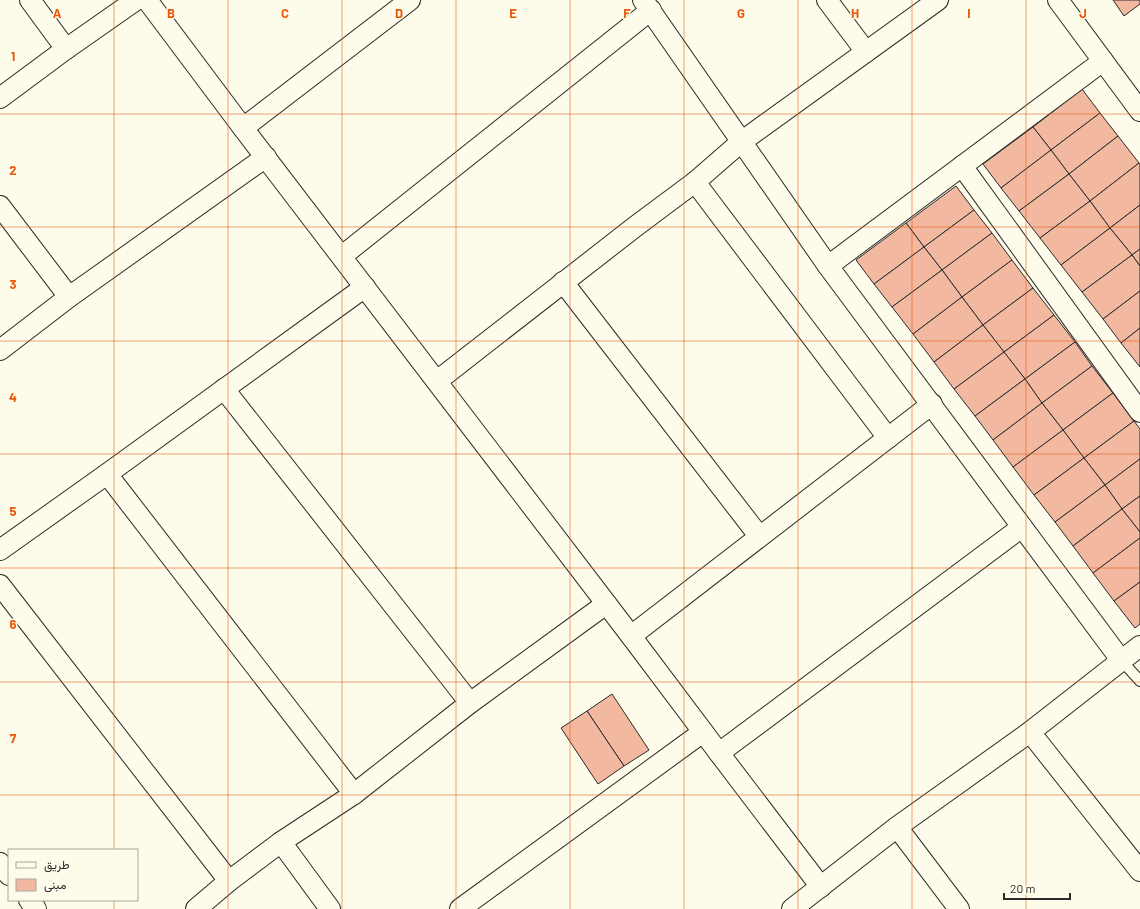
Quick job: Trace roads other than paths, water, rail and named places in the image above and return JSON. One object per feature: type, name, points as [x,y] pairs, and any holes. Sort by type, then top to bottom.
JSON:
[{"type":"street","points":[[30,0],[66,49]]},
{"type":"street","points":[[0,98],[136,0]]},
{"type":"street","points":[[147,0],[821,887]]},
{"type":"street","points":[[243,128],[410,0]]},
{"type":"street","points":[[827,0],[866,52]]},
{"type":"street","points":[[437,381],[563,282],[695,182],[741,142],[938,0]]},
{"type":"street","points":[[1058,0],[1140,111]]},
{"type":"street","points":[[342,256],[647,5],[828,266],[1122,660]]},
{"type":"street","points":[[828,266],[1103,61]]},
{"type":"street","points":[[0,350],[69,297],[266,157]]},
{"type":"street","points":[[962,166],[1140,412]]},
{"type":"street","points":[[695,182],[888,438]]},
{"type":"street","points":[[0,206],[69,297]]},
{"type":"street","points":[[563,282],[760,536]]},
{"type":"street","points":[[0,550],[365,287]]},
{"type":"street","points":[[224,389],[470,702]]},
{"type":"street","points":[[631,636],[932,404]]},
{"type":"street","points":[[107,474],[354,794]]},
{"type":"street","points":[[719,753],[1022,527]]},
{"type":"street","points":[[0,585],[229,881]]},
{"type":"street","points":[[196,909],[229,881],[281,842],[354,794],[470,702],[606,604]]},
{"type":"street","points":[[792,909],[897,827],[1030,732],[1140,646]]},
{"type":"street","points":[[460,909],[703,732]]},
{"type":"street","points":[[1030,732],[1140,871]]},
{"type":"street","points":[[897,827],[959,909]]},
{"type":"street","points":[[281,842],[330,909]]},
{"type":"street","points":[[0,863],[8,874]]},
{"type":"street","points":[[30,901],[36,909]]},
{"type":"lane","points":[[1122,660],[1140,681]]}]
